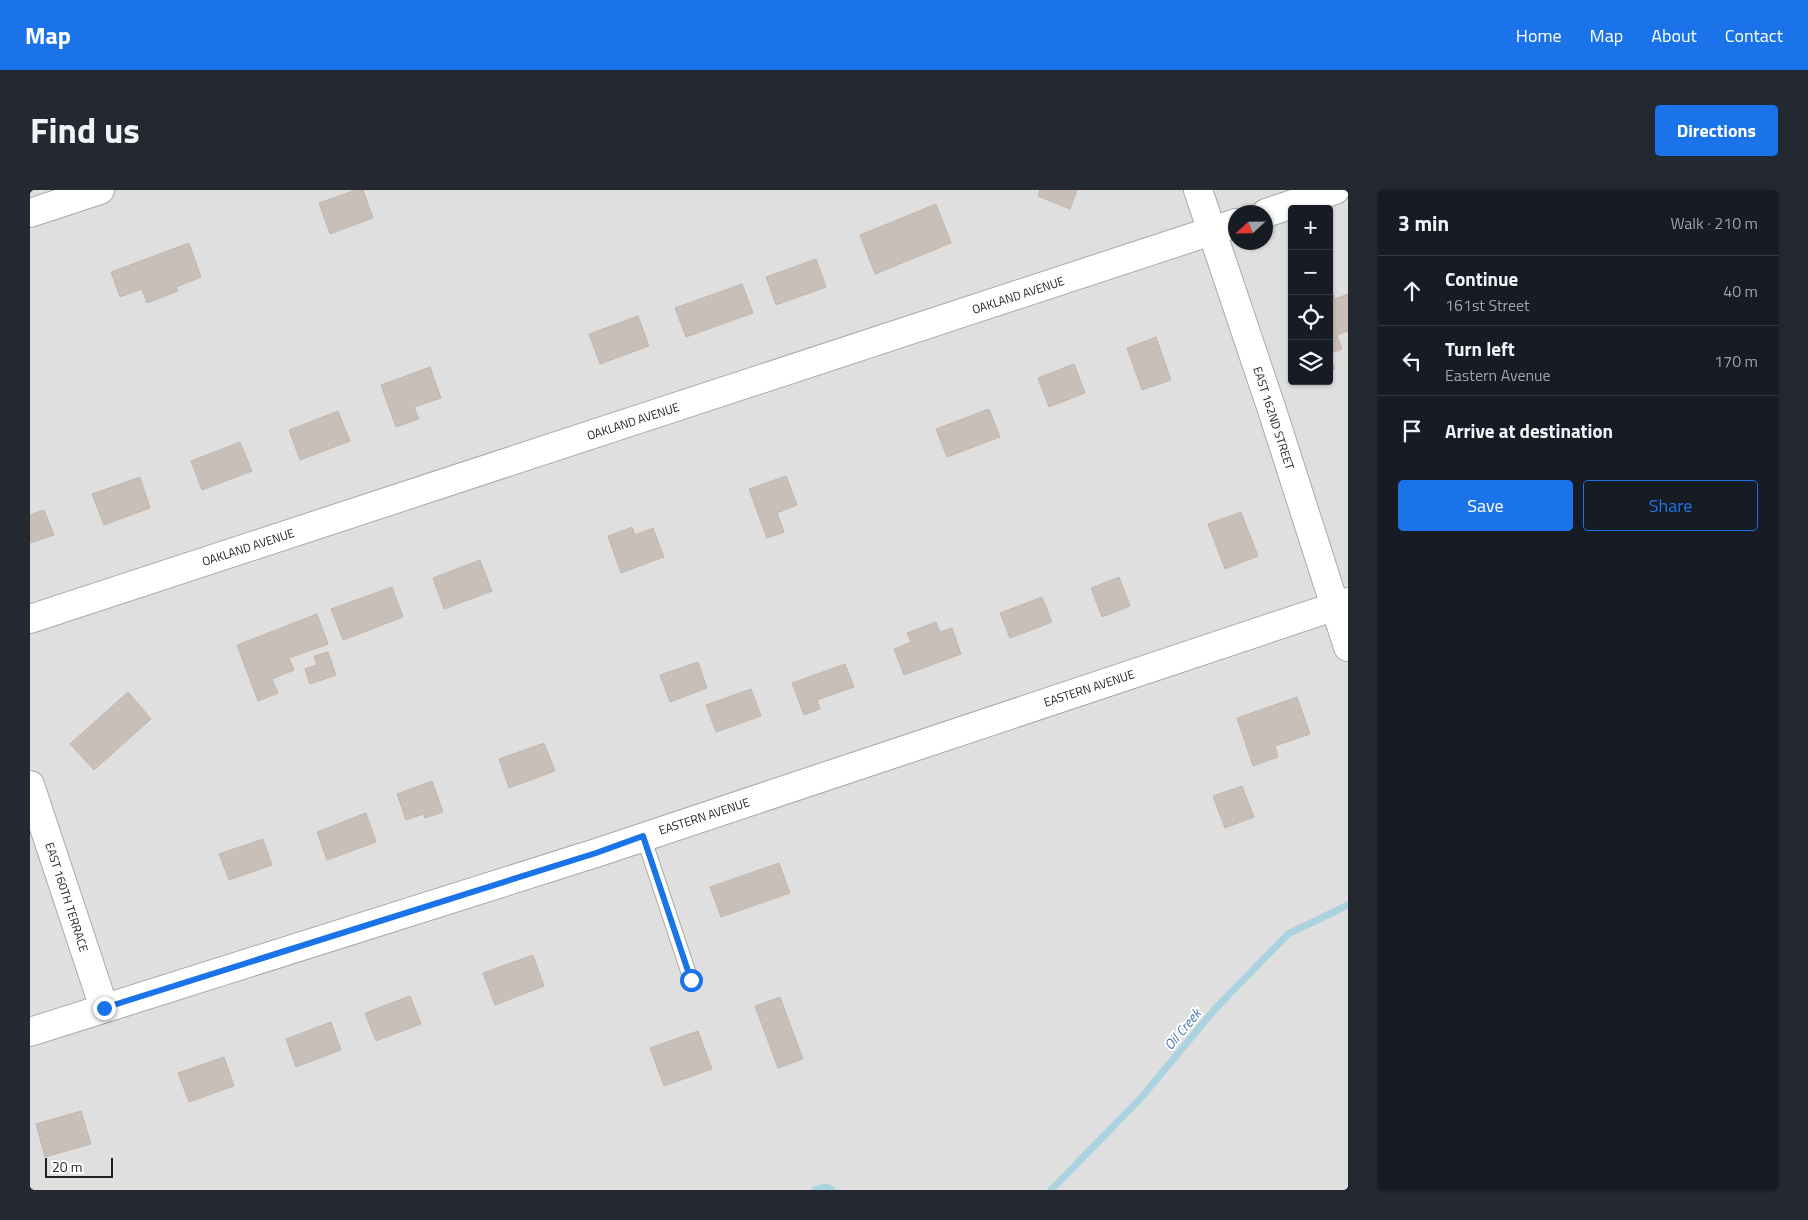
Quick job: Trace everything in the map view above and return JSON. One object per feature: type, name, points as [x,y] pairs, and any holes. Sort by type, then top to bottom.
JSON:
[{"type":"street","points":[[30,213],[100,190]]},
{"type":"street","name":"EAST 162ND STREET","points":[[1198,190],[1224,227],[1272,410],[1341,604],[1348,648]]},
{"type":"street","points":[[1273,211],[1335,190]]},
{"type":"street","name":"OAKLAND AVENUE","points":[[30,619],[1224,227]]},
{"type":"street","name":"EASTERN AVENUE","points":[[30,1032],[596,853],[1341,604]]},
{"type":"street","name":"EAST 160TH TERRACE","points":[[30,785],[104,1008]]},
{"type":"lane","points":[[643,836],[691,980]]},
{"type":"shaded area","points":[[30,190],[1348,190],[1348,1190],[30,1190]]},
{"type":"building","points":[[356,190],[363,190],[373,218],[330,234],[319,203]]},
{"type":"building","points":[[1040,190],[1077,190],[1070,209],[1038,196]]},
{"type":"building","points":[[936,204],[951,243],[875,274],[860,235]]},
{"type":"building","points":[[189,243],[201,277],[176,287],[178,291],[147,303],[142,289],[120,297],[111,272]]},
{"type":"building","points":[[816,259],[826,287],[776,305],[766,277]]},
{"type":"building","points":[[742,284],[753,313],[686,337],[675,308]]},
{"type":"building","points":[[1333,294],[1335,299],[1348,294],[1348,331],[1337,335],[1342,349],[1333,352]]},
{"type":"building","points":[[638,316],[649,346],[600,364],[589,334]]},
{"type":"building","points":[[1156,337],[1171,380],[1142,390],[1127,348]]},
{"type":"building","points":[[1074,364],[1085,393],[1049,407],[1038,378]]},
{"type":"building","points":[[430,367],[441,398],[414,407],[419,419],[396,427],[381,385]]},
{"type":"building","points":[[989,409],[1000,437],[947,457],[936,429]]},
{"type":"building","points":[[338,411],[350,441],[300,460],[289,430]]},
{"type":"building","points":[[240,442],[252,471],[202,490],[191,461]]},
{"type":"building","points":[[786,476],[797,505],[777,513],[784,532],[767,538],[749,489]]},
{"type":"building","points":[[140,477],[150,508],[104,525],[92,494]]},
{"type":"building","points":[[44,510],[54,535],[30,543],[30,515]]},
{"type":"building","points":[[1241,512],[1258,556],[1225,569],[1208,524]]},
{"type":"building","points":[[632,527],[635,535],[653,528],[664,557],[621,573],[608,536]]},
{"type":"building","points":[[480,560],[492,591],[444,609],[433,578]]},
{"type":"building","points":[[1119,577],[1130,606],[1102,617],[1091,588]]},
{"type":"building","points":[[392,587],[403,617],[343,640],[331,609]]},
{"type":"building","points":[[1042,597],[1052,622],[1010,638],[1000,613]]},
{"type":"building","points":[[317,614],[328,644],[289,658],[294,670],[272,679],[278,693],[258,701],[237,645]]},
{"type":"building","points":[[936,622],[940,632],[952,628],[961,654],[904,675],[894,649],[911,642],[907,633]]},
{"type":"building","points":[[328,652],[336,675],[310,684],[305,669],[317,665],[314,656]]},
{"type":"building","points":[[698,662],[707,688],[670,702],[660,675]]},
{"type":"building","points":[[845,664],[854,687],[817,700],[820,709],[804,715],[792,683]]},
{"type":"building","points":[[751,689],[761,716],[716,732],[706,705]]},
{"type":"building","points":[[128,692],[151,719],[94,770],[70,744]]},
{"type":"building","points":[[1297,697],[1310,734],[1275,746],[1278,757],[1253,766],[1237,718]]},
{"type":"building","points":[[544,743],[555,771],[509,788],[499,759]]},
{"type":"building","points":[[432,781],[443,812],[425,818],[423,814],[406,820],[397,794]]},
{"type":"building","points":[[1242,786],[1254,817],[1225,828],[1213,796]]},
{"type":"building","points":[[366,813],[376,842],[327,860],[317,832]]},
{"type":"building","points":[[263,839],[272,865],[229,880],[219,854]]},
{"type":"building","points":[[779,863],[790,893],[721,917],[710,887]]},
{"type":"building","points":[[533,955],[544,986],[495,1005],[483,973]]},
{"type":"building","points":[[410,996],[421,1024],[376,1041],[365,1013]]},
{"type":"building","points":[[780,997],[803,1059],[778,1068],[755,1006]]},
{"type":"building","points":[[331,1022],[341,1050],[296,1067],[286,1039]]},
{"type":"building","points":[[698,1031],[712,1069],[664,1086],[650,1048]]},
{"type":"building","points":[[224,1057],[234,1086],[189,1102],[178,1073]]},
{"type":"building","points":[[81,1111],[91,1144],[45,1157],[36,1124]]},
{"type":"waterway","name":"Oil Creek","points":[[1051,1190],[1140,1099],[1215,1009],[1288,934],[1348,905]]},
{"type":"waterway","name":"Oil Creek","points":[[815,1190],[826,1187],[832,1190]]},
{"type":"route","points":[[104,1008],[596,853],[643,836],[691,980]]}]
